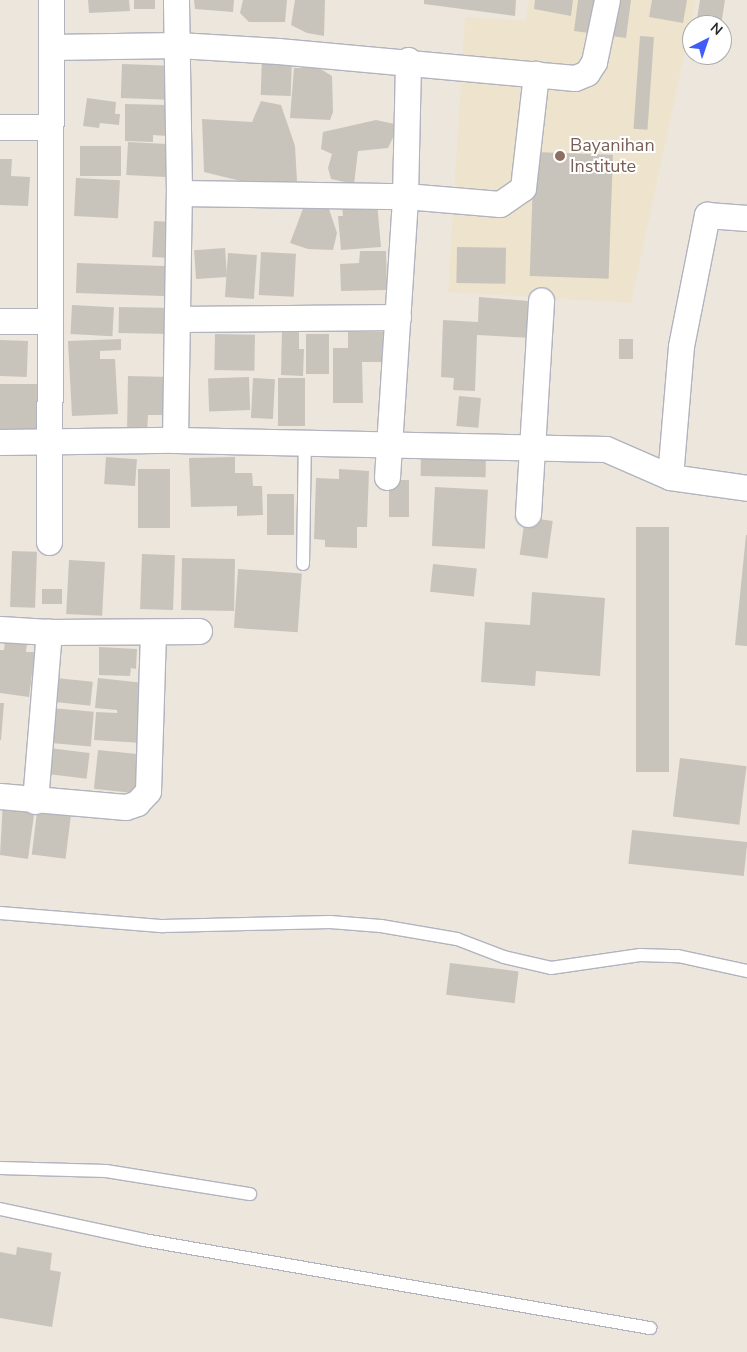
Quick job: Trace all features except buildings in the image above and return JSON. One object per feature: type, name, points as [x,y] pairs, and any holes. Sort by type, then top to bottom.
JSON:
[{"type":"street","points":[[49,542],[51,0]]},
{"type":"street","points":[[176,0],[179,193],[176,440]]},
{"type":"street","points":[[51,47],[178,45],[408,60],[575,78],[588,73],[594,62],[607,0]]},
{"type":"street","points":[[387,478],[405,196],[408,60]]},
{"type":"street","points":[[179,193],[405,196],[500,204],[513,198],[523,188],[536,74]]},
{"type":"street","points":[[0,127],[50,127]]},
{"type":"street","points":[[670,477],[681,346],[707,215],[747,218]]},
{"type":"street","points":[[528,514],[541,300]]},
{"type":"street","points":[[177,319],[398,317]]},
{"type":"street","points":[[0,321],[50,321]]},
{"type":"street","points":[[0,442],[176,440],[533,450],[606,449],[670,477],[747,488]]},
{"type":"street","points":[[0,629],[49,632],[199,631]]},
{"type":"street","points":[[35,801],[49,632]]},
{"type":"street","points":[[0,796],[35,801],[76,801],[126,807],[137,803],[148,791],[153,632]]},
{"type":"lane","points":[[303,564],[305,444]]},
{"type":"lane","points":[[0,914],[163,926],[347,923],[457,939],[504,957],[550,968],[640,955],[678,956],[747,971]]},
{"type":"lane","points":[[0,1168],[106,1170],[250,1194]]},
{"type":"lane","points":[[0,1209],[144,1240],[650,1328]]},
{"type":"shaded area","name":"Bayanihan Institute","points":[[529,0],[696,0],[693,15],[682,15],[682,65],[631,303],[448,292],[465,17],[526,21]]},
{"type":"place","name":"Bayanihan Institute","points":[[560,156]]}]
